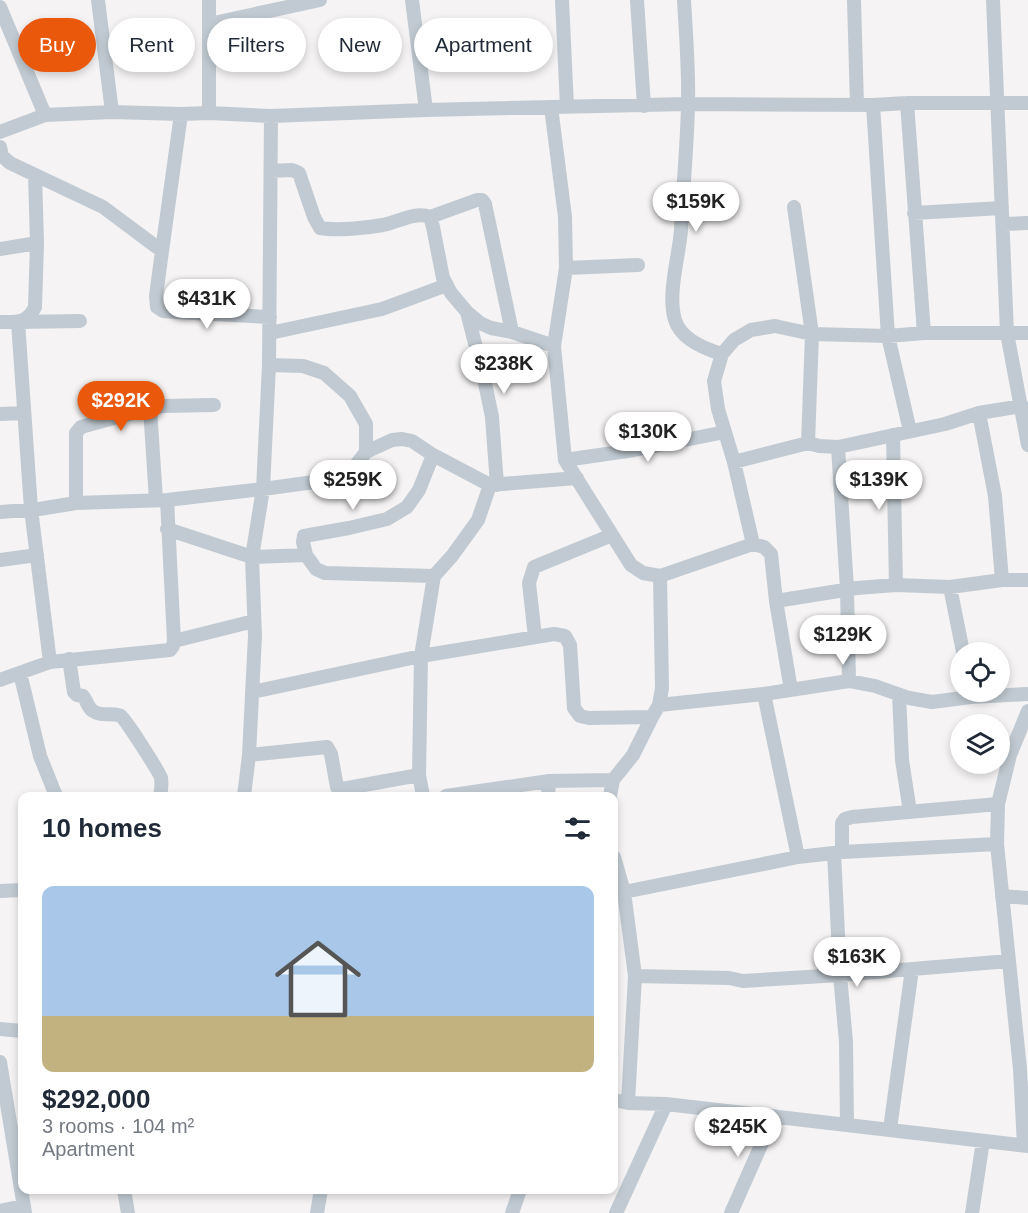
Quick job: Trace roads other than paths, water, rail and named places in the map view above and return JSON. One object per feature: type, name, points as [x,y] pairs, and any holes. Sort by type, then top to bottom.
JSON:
[{"type":"street","points":[[98,0],[112,112]]},
{"type":"street","points":[[208,0],[209,18]]},
{"type":"street","points":[[237,18],[320,0]]},
{"type":"street","points":[[412,0],[426,110]]},
{"type":"street","points":[[562,0],[567,107]]},
{"type":"street","points":[[638,0],[644,106]]},
{"type":"street","points":[[684,0],[688,104],[680,248],[672,295],[673,311],[675,323],[683,333],[707,350],[722,354]]},
{"type":"street","points":[[854,0],[857,105]]},
{"type":"street","points":[[993,0],[1007,333],[1028,445]]},
{"type":"street","points":[[0,7],[45,115]]},
{"type":"street","points":[[209,72],[209,113]]},
{"type":"street","points":[[907,103],[924,333]]},
{"type":"street","points":[[0,132],[45,115],[112,112],[271,116],[688,104],[1028,103]]},
{"type":"street","points":[[873,105],[888,336],[910,431]]},
{"type":"street","points":[[551,107],[565,217],[566,268],[554,346],[565,460],[631,565],[643,573],[660,576],[753,544],[764,547],[771,554],[776,601],[791,690]]},
{"type":"street","points":[[181,114],[156,296],[157,307],[163,311],[270,316]]},
{"type":"street","points":[[244,792],[252,692],[254,621],[252,557],[263,489],[269,365],[271,116]]},
{"type":"street","points":[[0,147],[2,156],[10,163],[103,207],[162,251]]},
{"type":"street","points":[[271,171],[292,170],[299,173],[320,228],[331,230],[382,225],[422,214],[430,217],[482,200],[485,204],[512,332]]},
{"type":"street","points":[[18,322],[31,315],[35,307],[36,175]]},
{"type":"street","points":[[794,207],[812,334],[808,443]]},
{"type":"street","points":[[914,213],[1002,208]]},
{"type":"street","points":[[430,217],[443,278],[451,293],[467,312],[480,323],[491,328],[512,332],[554,346]]},
{"type":"street","points":[[1003,224],[1028,223]]},
{"type":"street","points":[[0,249],[37,243]]},
{"type":"street","points":[[566,268],[638,265]]},
{"type":"street","points":[[270,333],[382,309],[447,285]]},
{"type":"street","points":[[422,792],[419,775],[421,656],[434,576],[478,520],[493,485],[492,417],[467,312]]},
{"type":"street","points":[[0,322],[80,321]]},
{"type":"street","points":[[18,322],[31,509],[50,662]]},
{"type":"street","points":[[753,544],[734,462],[718,410],[714,381],[722,354],[734,340],[752,330],[775,326],[812,334],[888,336],[924,333],[1028,333]]},
{"type":"street","points":[[269,365],[303,366],[324,373],[350,396],[366,424],[366,452]]},
{"type":"street","points":[[76,503],[76,433],[81,426],[150,408],[214,405]]},
{"type":"street","points":[[734,462],[808,443],[838,447],[1022,406]]},
{"type":"street","points":[[0,680],[50,662],[170,650],[174,646],[167,528],[161,500],[150,408]]},
{"type":"street","points":[[0,414],[24,413]]},
{"type":"street","points":[[979,414],[995,496],[1002,580]]},
{"type":"street","points":[[565,460],[634,450],[724,432]]},
{"type":"street","points":[[893,435],[896,585]]},
{"type":"street","points":[[0,512],[76,503],[161,500],[336,479],[352,470],[366,452],[392,440],[402,439],[412,441],[434,455],[493,485],[577,478]]},
{"type":"street","points":[[838,447],[847,590],[849,681]]},
{"type":"street","points":[[434,455],[419,490],[407,507],[387,519],[304,536],[303,542],[306,555],[316,569],[325,573],[434,576]]},
{"type":"street","points":[[167,528],[252,557],[306,555]]},
{"type":"street","points":[[535,637],[529,583],[534,567],[612,535]]},
{"type":"street","points":[[0,560],[37,555]]},
{"type":"street","points":[[611,792],[613,780],[633,755],[656,711],[662,688],[660,576]]},
{"type":"street","points":[[776,601],[896,585],[950,587],[1002,580],[1028,580]]},
{"type":"street","points":[[950,587],[961,642]]},
{"type":"street","points":[[174,640],[254,621]]},
{"type":"street","points":[[252,692],[421,656],[554,634],[565,636],[570,645],[574,708],[580,716],[589,718],[656,711],[849,681],[875,686],[909,699],[932,702],[950,698]]},
{"type":"street","points":[[69,659],[74,692],[83,696],[91,710],[96,713],[120,715],[125,719],[161,776],[160,792]]},
{"type":"street","points":[[20,673],[40,756],[54,792]]},
{"type":"street","points":[[764,694],[798,856]]},
{"type":"street","points":[[1010,694],[1028,694]]},
{"type":"street","points":[[899,695],[902,760],[910,812]]},
{"type":"street","points":[[618,1101],[891,1129],[1026,1146],[997,844],[998,804],[1010,754],[1028,711]]},
{"type":"street","points":[[249,755],[327,747],[331,754],[337,787],[350,792],[419,775]]},
{"type":"street","points":[[473,792],[549,781],[613,780]]},
{"type":"street","points":[[548,792],[549,781]]},
{"type":"street","points":[[847,1125],[846,1042],[840,975],[838,852],[842,823],[845,819],[852,817],[998,804]]},
{"type":"street","points":[[624,892],[798,856],[997,844]]},
{"type":"street","points":[[618,871],[624,892],[635,976],[628,1102]]},
{"type":"street","points":[[0,891],[18,890]]},
{"type":"street","points":[[1002,896],[1028,898]]},
{"type":"street","points":[[635,976],[729,978],[743,981],[1010,961]]},
{"type":"street","points":[[891,1129],[912,969]]},
{"type":"street","points":[[0,1029],[18,1031]]},
{"type":"street","points":[[0,1062],[18,1172]]},
{"type":"street","points":[[615,1213],[666,1104]]},
{"type":"street","points":[[731,1213],[774,1116]]},
{"type":"street","points":[[972,1213],[983,1141]]},
{"type":"street","points":[[0,1211],[24,1209],[22,1194]]},
{"type":"street","points":[[125,1194],[128,1213]]},
{"type":"street","points":[[317,1213],[320,1194]]},
{"type":"street","points":[[512,1213],[519,1194]]}]
